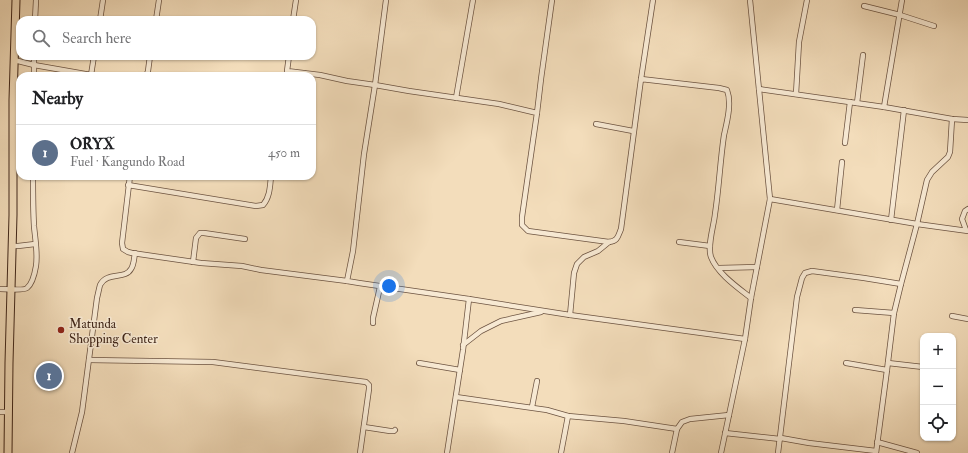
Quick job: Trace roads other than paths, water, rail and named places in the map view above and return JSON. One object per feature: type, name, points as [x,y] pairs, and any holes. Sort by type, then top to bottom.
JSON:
[{"type":"highway","points":[[16,0],[16,16]]},
{"type":"highway","points":[[16,51],[14,60],[16,77]]},
{"type":"highway","points":[[8,453],[9,363],[16,137]]},
{"type":"street","points":[[35,16],[36,0]]},
{"type":"street","points":[[101,16],[103,0]]},
{"type":"street","points":[[157,16],[159,0]]},
{"type":"street","points":[[294,16],[296,0]]},
{"type":"street","points":[[347,281],[353,251],[364,154],[386,0]]},
{"type":"street","points":[[456,98],[473,0]]},
{"type":"street","points":[[552,0],[522,225],[528,231],[533,232],[609,242],[613,242],[618,239],[621,229],[653,0]]},
{"type":"street","points":[[721,453],[745,339],[751,298],[770,199],[750,0]]},
{"type":"street","points":[[796,94],[800,42],[807,0]]},
{"type":"street","points":[[884,106],[902,0]]},
{"type":"street","points":[[864,6],[900,15],[934,26]]},
{"type":"street","points":[[858,103],[863,54]]},
{"type":"street","points":[[14,60],[73,72]]},
{"type":"street","points":[[34,60],[34,72]]},
{"type":"street","points":[[92,72],[94,60]]},
{"type":"street","points":[[148,72],[149,60]]},
{"type":"street","points":[[286,72],[288,60]]},
{"type":"street","points":[[316,76],[499,104],[537,113]]},
{"type":"street","points":[[641,79],[727,90],[730,96],[722,147],[710,255],[718,268],[730,281],[751,298]]},
{"type":"street","points":[[759,89],[884,106],[952,119],[968,120]]},
{"type":"street","points":[[845,143],[850,102]]},
{"type":"street","points":[[891,220],[904,110]]},
{"type":"street","points":[[726,433],[876,452],[894,313],[927,180],[932,172],[948,157],[950,152],[952,119]]},
{"type":"street","points":[[596,124],[634,131]]},
{"type":"street","points":[[836,210],[842,162]]},
{"type":"street","points":[[0,289],[26,290],[31,282],[36,265],[33,180]]},
{"type":"street","points":[[129,180],[122,243],[123,249],[128,252],[193,262],[242,266],[570,315],[745,339]]},
{"type":"street","points":[[128,186],[256,206],[263,205],[265,202],[268,196],[270,180]]},
{"type":"street","points":[[770,199],[891,220],[967,231]]},
{"type":"street","points":[[967,231],[962,219],[965,211],[968,209]]},
{"type":"street","points":[[193,262],[196,238],[200,233],[245,239]]},
{"type":"street","points":[[570,315],[576,264],[584,257],[598,251],[609,242]]},
{"type":"street","points":[[679,242],[710,246]]},
{"type":"street","points":[[12,246],[36,244]]},
{"type":"street","points":[[72,453],[82,412],[97,298],[101,284],[105,279],[127,273],[131,270],[135,253]]},
{"type":"street","points":[[718,268],[757,267]]},
{"type":"street","points":[[778,453],[781,439],[797,296],[805,273],[812,271],[901,284]]},
{"type":"street","points":[[373,323],[380,287]]},
{"type":"street","points":[[447,453],[469,299]]},
{"type":"street","points":[[855,310],[894,313]]},
{"type":"street","points":[[463,345],[481,331],[501,321],[544,311]]},
{"type":"street","points":[[952,316],[968,319]]},
{"type":"street","points":[[89,360],[213,362],[366,382],[369,385],[369,389],[360,453]]},
{"type":"street","points":[[888,362],[920,367]]},
{"type":"street","points":[[419,363],[460,370]]},
{"type":"street","points":[[846,363],[887,370]]},
{"type":"street","points":[[532,407],[537,381]]},
{"type":"street","points":[[456,397],[532,407],[568,416],[624,421],[677,429]]},
{"type":"street","points":[[0,412],[8,412]]},
{"type":"street","points":[[672,453],[677,429],[682,422],[690,419],[729,415]]},
{"type":"street","points":[[561,453],[568,416]]},
{"type":"street","points":[[364,427],[390,431],[395,430]]},
{"type":"street","points":[[877,442],[916,453]]},
{"type":"place","name":"Matunda Shopping Center","points":[[61,330]]},
{"type":"place","name":"ORYX","points":[[49,376]]}]
